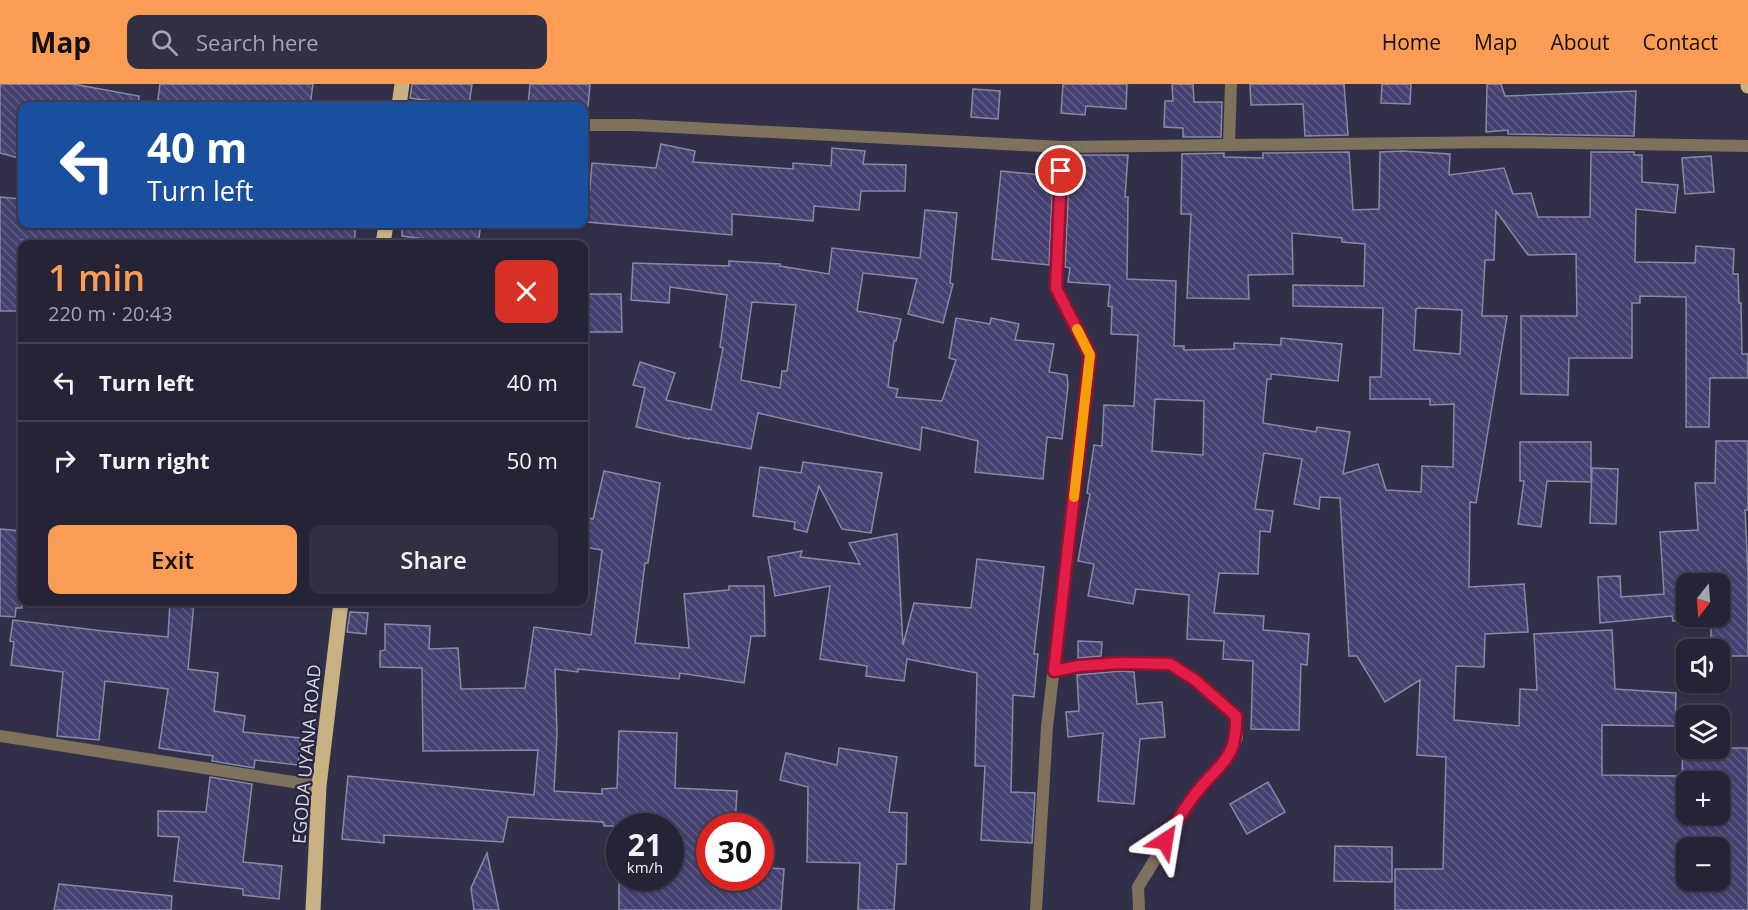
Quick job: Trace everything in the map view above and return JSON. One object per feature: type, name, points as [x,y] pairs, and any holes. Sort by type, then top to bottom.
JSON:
[{"type":"main road","points":[[400,102],[402,84]]},
{"type":"main road","name":"EGODA UYANA ROAD","points":[[313,910],[319,786],[341,606]]},
{"type":"street","points":[[1228,144],[1231,84]]},
{"type":"street","points":[[588,125],[635,125],[1062,147],[1502,142],[1748,146]]},
{"type":"street","points":[[1036,910],[1047,727],[1090,355],[1056,288],[1062,147]]},
{"type":"street","points":[[1054,671],[1079,666],[1121,663],[1170,664],[1195,680],[1236,716],[1237,738],[1226,761],[1196,793],[1138,887],[1139,910]]},
{"type":"street","points":[[0,736],[319,786]]},
{"type":"building","points":[[0,84],[73,84],[139,96],[138,102],[18,102],[18,158],[0,153]]},
{"type":"building","points":[[160,84],[313,84],[311,102],[158,102]]},
{"type":"building","points":[[412,84],[472,84],[470,102],[440,102],[410,98]]},
{"type":"building","points":[[530,84],[590,84],[588,107],[588,102],[528,102]]},
{"type":"building","points":[[1063,84],[1127,84],[1126,109],[1086,106],[1085,115],[1061,113]]},
{"type":"building","points":[[1172,84],[1193,84],[1194,102],[1222,102],[1221,137],[1183,137],[1183,128],[1164,127],[1165,101],[1173,101]]},
{"type":"building","points":[[1250,84],[1344,84],[1348,135],[1305,136],[1303,104],[1251,105]]},
{"type":"building","points":[[1382,84],[1411,84],[1410,104],[1381,103]]},
{"type":"building","points":[[1487,84],[1501,84],[1505,96],[1636,91],[1634,136],[1508,134],[1508,130],[1486,132]]},
{"type":"building","points":[[973,89],[1000,91],[998,119],[971,117]]},
{"type":"building","points":[[661,144],[695,151],[693,162],[793,169],[793,163],[831,166],[832,148],[865,151],[863,164],[906,165],[905,191],[861,191],[859,210],[814,206],[813,221],[732,214],[732,235],[588,222],[592,163],[656,168]]},
{"type":"building","points":[[1349,152],[1353,210],[1379,209],[1380,152],[1450,154],[1449,175],[1504,168],[1513,194],[1531,193],[1538,217],[1590,217],[1591,152],[1634,152],[1634,155],[1642,155],[1642,182],[1678,185],[1675,213],[1636,209],[1635,262],[1695,263],[1696,246],[1734,249],[1733,274],[1738,274],[1742,354],[1748,354],[1748,378],[1710,378],[1709,427],[1686,427],[1686,297],[1640,296],[1640,303],[1632,303],[1632,358],[1569,358],[1568,395],[1521,394],[1521,316],[1577,316],[1576,254],[1528,255],[1496,211],[1494,260],[1485,260],[1482,316],[1507,316],[1476,503],[1470,502],[1469,587],[1524,584],[1528,632],[1485,634],[1484,667],[1456,666],[1454,720],[1519,726],[1520,689],[1537,690],[1534,634],[1612,630],[1615,689],[1676,693],[1675,726],[1602,725],[1602,775],[1676,776],[1676,825],[1730,825],[1730,771],[1682,771],[1683,759],[1730,759],[1730,748],[1748,748],[1748,910],[1395,910],[1395,869],[1443,869],[1446,757],[1417,755],[1420,680],[1385,702],[1357,656],[1349,656],[1340,498],[1320,497],[1319,509],[1294,504],[1302,459],[1264,453],[1255,509],[1273,511],[1270,532],[1260,531],[1258,574],[1219,573],[1214,613],[1264,616],[1263,630],[1309,634],[1307,665],[1301,664],[1299,730],[1251,729],[1253,661],[1223,659],[1224,641],[1187,639],[1189,595],[1136,589],[1133,604],[1088,596],[1094,564],[1078,561],[1090,494],[1087,493],[1094,445],[1102,446],[1104,405],[1134,406],[1138,335],[1111,334],[1112,307],[1108,306],[1110,285],[1068,282],[1070,268],[1065,267],[1070,155],[1128,155],[1125,197],[1128,197],[1127,279],[1176,281],[1174,346],[1184,346],[1184,350],[1234,349],[1234,343],[1281,345],[1281,338],[1342,344],[1338,381],[1271,374],[1271,379],[1267,379],[1263,423],[1316,432],[1317,427],[1350,432],[1343,474],[1378,464],[1386,490],[1421,492],[1422,466],[1453,467],[1454,404],[1430,405],[1430,399],[1370,399],[1370,377],[1381,377],[1383,308],[1293,306],[1293,285],[1364,286],[1365,244],[1342,242],[1342,238],[1292,233],[1293,274],[1248,275],[1249,299],[1187,298],[1191,214],[1181,214],[1182,154],[1224,153],[1224,157],[1263,158],[1263,153]],"holes":[[[1416,309],[1462,310],[1460,354],[1414,350]],[[1155,399],[1204,401],[1203,455],[1152,451]]]},
{"type":"building","points":[[1711,156],[1714,192],[1685,194],[1682,158]]},
{"type":"building","points":[[1001,171],[1053,176],[1049,265],[992,259]]},
{"type":"building","points":[[0,197],[18,199],[18,228],[356,228],[354,240],[18,240],[18,311],[0,311]]},
{"type":"building","points":[[925,210],[957,213],[950,283],[953,284],[943,323],[908,314],[917,279],[863,273],[857,311],[901,319],[896,341],[894,341],[888,387],[898,389],[896,397],[942,401],[956,360],[949,358],[956,318],[990,324],[991,318],[1019,324],[1015,340],[1054,344],[1049,372],[1067,375],[1068,386],[1062,439],[1047,437],[1043,479],[975,472],[978,441],[922,427],[920,450],[758,413],[751,449],[689,439],[636,427],[645,388],[633,385],[640,362],[675,373],[666,400],[711,410],[723,348],[720,347],[727,295],[670,287],[669,303],[631,300],[633,263],[729,266],[729,261],[780,264],[780,266],[829,274],[832,248],[920,258]],"holes":[[[752,302],[796,305],[787,371],[782,371],[780,388],[741,380]]]},
{"type":"building","points":[[402,228],[480,228],[479,240],[432,240],[402,236]]},
{"type":"building","points":[[588,294],[621,294],[622,332],[588,332]]},
{"type":"building","points":[[1716,441],[1748,441],[1748,510],[1745,510],[1748,656],[1730,656],[1730,639],[1711,639],[1711,627],[1730,627],[1730,573],[1676,573],[1676,621],[1673,621],[1672,616],[1600,623],[1598,577],[1620,576],[1621,597],[1664,594],[1660,532],[1698,530],[1695,483],[1715,483]]},
{"type":"building","points":[[1520,442],[1591,442],[1591,482],[1547,481],[1541,527],[1518,524],[1524,481],[1520,481]]},
{"type":"building","points":[[803,462],[882,473],[871,533],[842,529],[819,486],[807,532],[794,529],[795,522],[753,516],[760,467],[801,473]]},
{"type":"building","points":[[1592,468],[1618,469],[1616,524],[1590,523]]},
{"type":"building","points":[[604,471],[660,483],[648,563],[645,563],[635,643],[689,648],[684,594],[729,590],[729,586],[764,586],[765,636],[751,636],[744,683],[680,673],[679,679],[578,669],[578,672],[555,669],[557,734],[554,791],[602,794],[602,789],[617,788],[619,731],[677,733],[675,788],[737,791],[736,813],[696,813],[696,891],[774,891],[774,868],[784,869],[781,910],[619,910],[619,891],[684,891],[684,813],[606,813],[606,826],[603,822],[508,817],[503,842],[384,835],[384,843],[342,839],[348,776],[534,795],[538,750],[423,751],[422,668],[380,667],[380,651],[385,650],[385,624],[430,626],[429,649],[458,648],[461,689],[525,688],[534,627],[591,635],[602,550],[588,548],[588,518],[593,519]]},
{"type":"building","points":[[0,529],[18,531],[18,606],[22,608],[16,608],[15,617],[0,616]]},
{"type":"building","points":[[897,534],[903,645],[914,603],[971,608],[977,559],[1044,567],[1034,654],[1038,654],[1034,697],[1013,695],[1011,792],[1035,793],[1032,843],[981,840],[985,766],[975,766],[977,673],[907,659],[904,681],[866,676],[867,666],[820,659],[830,586],[775,596],[768,557],[802,551],[800,557],[860,564],[849,543]]},
{"type":"building","points":[[170,606],[194,606],[188,669],[218,673],[214,711],[245,716],[243,732],[301,738],[298,765],[255,760],[254,768],[212,761],[213,756],[159,748],[168,689],[105,681],[99,740],[57,736],[63,672],[11,665],[14,642],[10,641],[13,620],[168,637]]},
{"type":"building","points":[[350,612],[368,613],[366,634],[347,632]]},
{"type":"building","points":[[1078,641],[1102,642],[1101,656],[1078,658]]},
{"type":"building","points":[[1134,672],[1137,704],[1162,702],[1165,737],[1140,739],[1134,804],[1098,801],[1103,733],[1068,737],[1066,712],[1079,711],[1077,675]]},
{"type":"building","points":[[839,748],[897,757],[889,812],[907,813],[906,864],[897,864],[894,910],[858,910],[860,863],[807,862],[808,787],[780,780],[786,753],[837,765]]},
{"type":"building","points":[[210,777],[252,784],[243,862],[282,866],[279,899],[243,895],[243,889],[174,881],[179,837],[158,836],[158,811],[206,812]]},
{"type":"building","points":[[1268,782],[1285,812],[1247,834],[1230,804]]},
{"type":"building","points":[[1335,846],[1392,847],[1392,882],[1334,881]]},
{"type":"building","points":[[487,853],[499,910],[474,910],[471,888]]},
{"type":"building","points":[[59,884],[172,896],[171,910],[54,910]]},
{"type":"slow traffic","points":[[1074,497],[1090,355],[1077,329]]},
{"type":"route","points":[[1061,171],[1056,288],[1090,355],[1054,671],[1079,666],[1121,663],[1170,664],[1195,680],[1236,716],[1237,738],[1226,761],[1196,793],[1165,841]]}]
